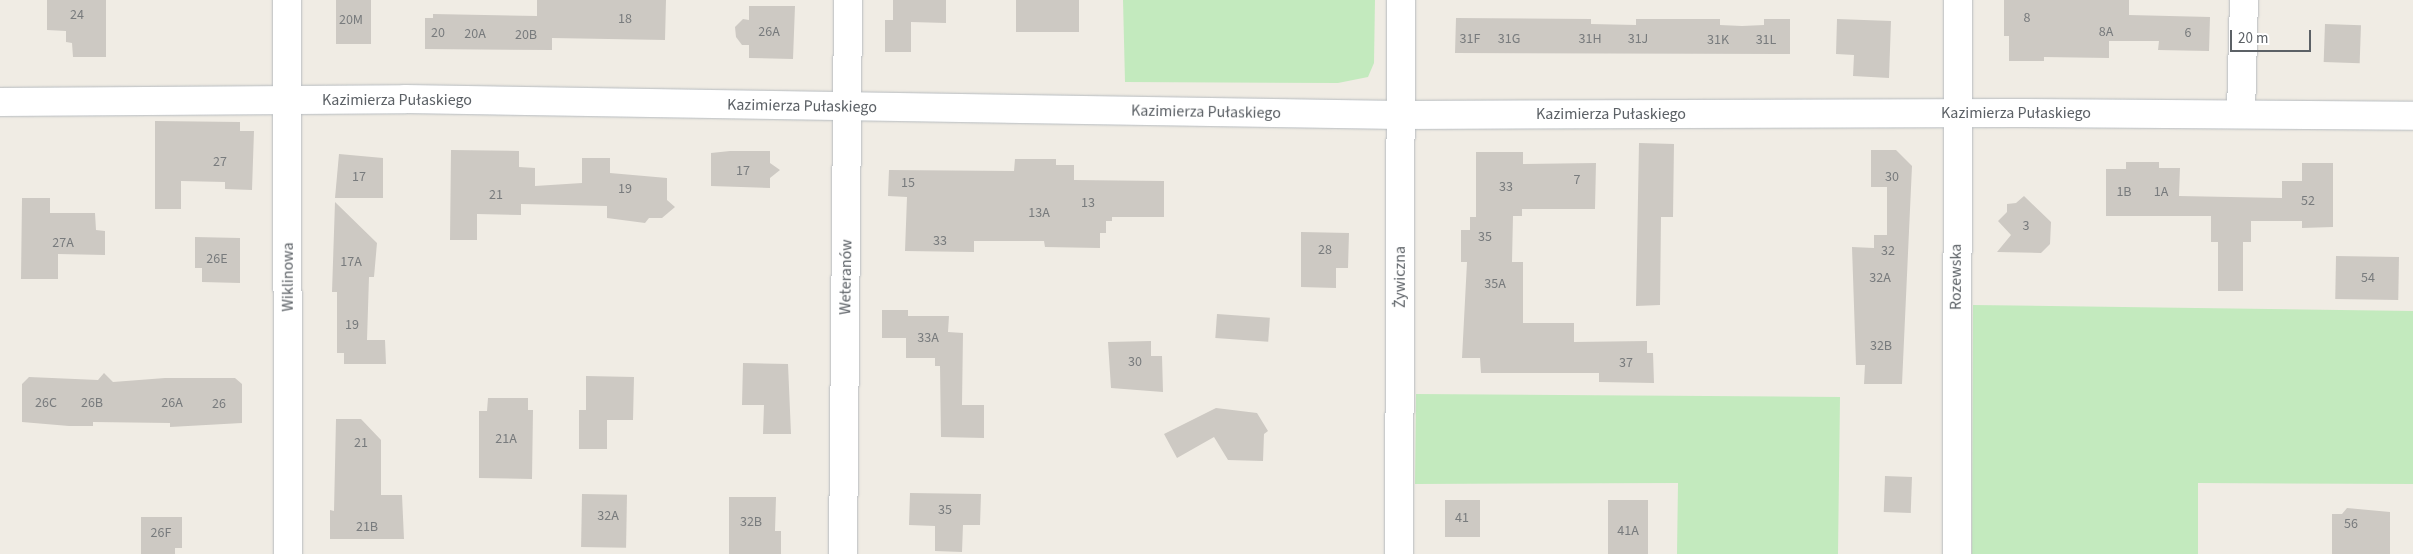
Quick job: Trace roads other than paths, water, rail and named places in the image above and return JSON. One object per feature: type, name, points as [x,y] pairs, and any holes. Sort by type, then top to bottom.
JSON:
[{"type":"street","name":"Wiklinowa","points":[[288,0],[288,554]]},
{"type":"street","name":"Weteranów","points":[[843,554],[848,0]]},
{"type":"street","name":"Żywiczna","points":[[1399,554],[1400,0]]},
{"type":"street","name":"Rozewska","points":[[1956,554],[1956,112],[1958,0]]},
{"type":"street","points":[[2241,113],[2244,0]]},
{"type":"street","name":"Kazimierza Pułaskiego","points":[[0,102],[287,100],[848,106],[1400,115],[1956,112],[2413,116]]}]
